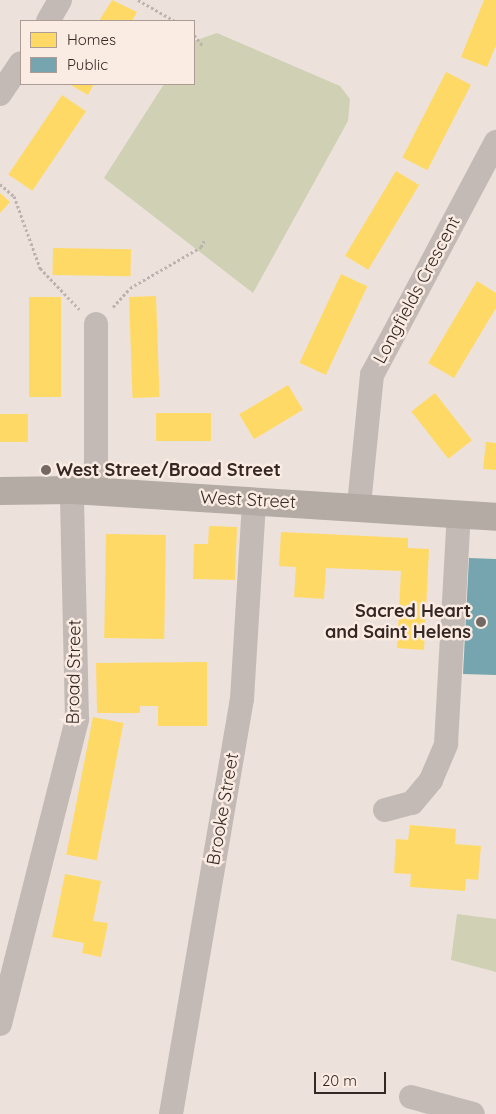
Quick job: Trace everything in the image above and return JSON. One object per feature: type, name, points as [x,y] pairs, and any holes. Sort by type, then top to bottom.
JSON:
[{"type":"main road","name":"West Street","points":[[0,490],[84,490],[254,501],[359,505],[496,517]]},
{"type":"street","points":[[49,20],[60,0]]},
{"type":"street","points":[[0,94],[20,64]]},
{"type":"street","name":"Longfields Crescent","points":[[359,505],[372,374],[496,142]]},
{"type":"street","name":"Broad Street","points":[[0,1024],[77,719],[84,490],[96,324]]},
{"type":"street","name":"Brooke Street","points":[[171,1114],[242,699],[254,501]]},
{"type":"street","points":[[385,810],[412,803],[431,780],[446,744],[459,514]]},
{"type":"street","points":[[411,1097],[473,1114]]},
{"type":"path","points":[[138,0],[173,20]]},
{"type":"path","points":[[195,36],[203,46]]},
{"type":"path","points":[[0,184],[14,196],[40,268],[96,324],[130,288],[200,247],[204,240]]},
{"type":"green space","points":[[217,33],[340,86],[350,99],[348,121],[253,293],[104,178],[163,85],[195,85],[195,41]]},
{"type":"green space","points":[[457,914],[496,919],[496,972],[451,960]]},
{"type":"building: Homes","points":[[112,0],[137,12],[133,20],[100,20]]},
{"type":"building: Homes","points":[[484,0],[496,0],[496,45],[487,67],[461,57]]},
{"type":"building: Homes","points":[[446,72],[471,85],[427,170],[402,158]]},
{"type":"building: Homes","points":[[71,85],[93,85],[88,95]]},
{"type":"building: Homes","points":[[62,95],[86,111],[32,191],[8,175]]},
{"type":"building: Homes","points":[[396,171],[419,185],[368,270],[345,256]]},
{"type":"building: Homes","points":[[0,193],[10,202],[0,213]]},
{"type":"building: Homes","points":[[53,248],[131,249],[131,276],[53,275]]},
{"type":"building: Homes","points":[[341,274],[367,286],[326,375],[300,363]]},
{"type":"building: Homes","points":[[477,281],[496,293],[496,308],[454,378],[428,363]]},
{"type":"building: Homes","points":[[156,296],[160,397],[133,398],[129,297]]},
{"type":"building: Homes","points":[[29,297],[61,297],[61,397],[29,397]]},
{"type":"building: Homes","points":[[288,385],[303,410],[254,439],[239,414]]},
{"type":"building: Homes","points":[[435,393],[472,440],[448,459],[411,411]]},
{"type":"building: Homes","points":[[156,413],[211,413],[211,441],[156,441]]},
{"type":"building: Homes","points":[[0,414],[28,414],[28,442],[0,442]]},
{"type":"building: Homes","points":[[486,442],[496,443],[496,470],[483,469]]},
{"type":"building: Homes","points":[[209,526],[237,527],[235,580],[193,579],[194,544],[208,544]]},
{"type":"building: Homes","points":[[281,532],[408,538],[408,548],[429,549],[424,650],[397,648],[401,571],[326,568],[324,599],[294,597],[296,567],[279,566]]},
{"type":"building: Homes","points":[[106,534],[166,535],[164,639],[104,638]]},
{"type":"building: Homes","points":[[207,662],[207,726],[158,726],[158,706],[140,706],[140,713],[97,713],[96,663]]},
{"type":"building: Homes","points":[[93,717],[123,723],[97,860],[66,854]]},
{"type":"building: Homes","points":[[410,825],[456,829],[455,844],[481,846],[478,880],[466,879],[465,891],[410,887],[411,874],[394,873],[396,839],[408,840]]},
{"type":"building: Homes","points":[[65,874],[101,881],[93,921],[108,923],[101,957],[82,953],[84,943],[52,937]]},
{"type":"building: Public","name":"Sacred Heart and Saint Helens","points":[[469,558],[496,559],[496,675],[463,674]]},
{"type":"place","name":"West Street/Broad Street","points":[[46,470]]},
{"type":"place","name":"Sacred Heart and Saint Helens","points":[[481,622]]}]
